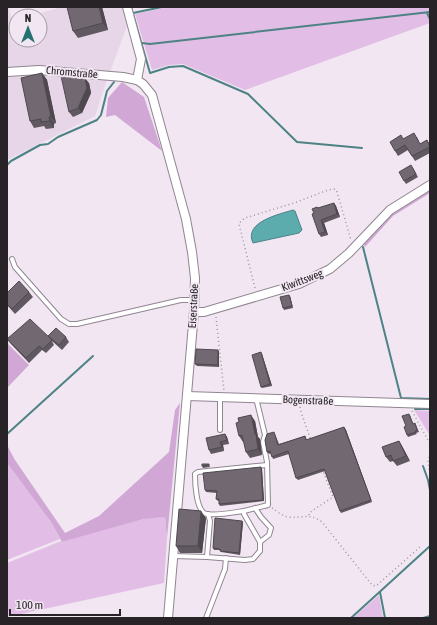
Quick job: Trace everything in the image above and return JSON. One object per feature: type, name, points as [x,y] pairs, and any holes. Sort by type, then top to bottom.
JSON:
[{"type":"street","points":[[127,7],[141,59],[136,80]]},
{"type":"street","name":"Chromstraße","points":[[7,72],[47,70],[123,77],[136,80]]},
{"type":"street","name":"Eiserstraße","points":[[136,80],[143,84],[152,95],[186,220],[195,278],[195,300],[168,618]]},
{"type":"street","name":"Kiwittsweg","points":[[194,312],[204,312],[299,284],[330,269],[390,210],[430,185]]},
{"type":"street","name":"Bogenstraße","points":[[187,396],[430,404]]},
{"type":"lane","points":[[12,259],[15,267],[61,320],[69,324],[77,324],[181,300],[195,300]]},
{"type":"lane","points":[[220,430],[222,397]]},
{"type":"lane","points":[[256,398],[265,435],[263,442],[267,466],[268,506],[244,511],[208,514],[200,509],[195,474],[198,472],[267,466]]},
{"type":"lane","points":[[255,508],[271,528],[269,535],[260,542]]},
{"type":"lane","points":[[174,556],[208,556],[245,560],[253,559],[260,550],[260,542],[244,514],[244,511]]},
{"type":"lane","points":[[208,514],[210,521],[208,556]]},
{"type":"lane","points":[[206,618],[225,569],[226,558]]},
{"type":"path","points":[[257,296],[239,224],[245,218],[335,189],[352,244],[355,246]]},
{"type":"path","points":[[215,309],[222,397]]},
{"type":"path","points":[[300,400],[301,412],[313,446]]},
{"type":"path","points":[[411,404],[412,412],[430,444]]},
{"type":"path","points":[[430,454],[428,462],[430,474]]},
{"type":"path","points":[[309,516],[309,513],[333,497],[322,468]]},
{"type":"path","points":[[268,506],[289,517],[309,516],[315,517],[322,522],[372,585],[376,586],[420,547]]},
{"type":"shaded area","points":[[7,7],[9,8],[8,8],[8,48],[48,48],[48,11],[62,7],[123,7],[127,26],[95,116],[7,160]]},
{"type":"shaded area","points":[[168,7],[430,7],[430,23],[245,90],[183,64],[169,65],[152,70],[135,14]]},
{"type":"shaded area","points":[[122,82],[144,97],[162,151],[115,115],[106,117],[108,98]]},
{"type":"shaded area","points":[[430,187],[430,193],[393,216],[365,247],[362,241],[391,212]]},
{"type":"shaded area","points":[[7,343],[29,365],[7,388]]},
{"type":"shaded area","points":[[180,403],[167,538],[165,517],[143,519],[62,542],[51,522],[7,463],[7,445],[15,460],[65,533],[99,516],[169,452],[175,410]]},
{"type":"shaded area","points":[[414,410],[430,411],[430,435],[429,434]]},
{"type":"shaded area","points":[[7,463],[51,522],[60,539],[7,560]]},
{"type":"shaded area","points":[[165,517],[167,538],[164,583],[7,617],[7,563],[61,541],[62,542],[143,518]]},
{"type":"shaded area","points":[[379,595],[383,618],[353,618]]},
{"type":"water","points":[[293,210],[295,211],[302,230],[299,233],[253,243],[251,236],[253,230],[258,224],[264,220]]},
{"type":"building","points":[[67,7],[99,7],[103,23],[73,31]]},
{"type":"building","points":[[42,73],[51,117],[49,117],[50,121],[41,122],[41,119],[30,121],[21,78]]},
{"type":"building","points":[[61,76],[85,78],[87,88],[78,108],[69,112]]},
{"type":"building","points":[[414,133],[420,144],[427,140],[430,147],[412,156],[405,145],[395,151],[390,142],[401,135],[403,139]]},
{"type":"building","points":[[411,165],[416,174],[404,181],[399,172]]},
{"type":"building","points":[[334,203],[337,214],[321,220],[325,232],[319,234],[312,214],[314,213],[312,209]]},
{"type":"building","points":[[19,281],[29,292],[12,309],[7,304],[7,293]]},
{"type":"building","points":[[289,295],[292,306],[283,308],[280,297]]},
{"type":"building","points":[[30,319],[52,340],[43,349],[39,346],[26,358],[7,339]]},
{"type":"building","points":[[56,328],[66,337],[59,345],[48,336]]},
{"type":"building","points":[[196,349],[218,350],[218,365],[195,364]]},
{"type":"building","points":[[261,352],[270,384],[261,387],[252,355]]},
{"type":"building","points":[[409,414],[413,424],[415,423],[417,430],[415,431],[416,432],[407,435],[404,427],[406,426],[402,416]]},
{"type":"building","points":[[251,415],[258,449],[246,452],[242,435],[239,436],[236,423],[239,422],[238,418]]},
{"type":"building","points":[[344,427],[371,500],[340,511],[324,469],[296,478],[288,451],[272,457],[270,451],[267,452],[265,440],[267,434],[274,432],[278,445],[305,436],[306,440]]},
{"type":"building","points":[[225,434],[227,440],[220,442],[222,447],[209,450],[206,438]]},
{"type":"building","points":[[399,441],[406,456],[393,461],[391,455],[386,457],[382,447]]},
{"type":"building","points":[[202,464],[209,464],[209,465],[202,466]]},
{"type":"building","points":[[261,467],[263,500],[219,504],[219,499],[216,499],[217,491],[205,490],[203,473]]},
{"type":"building","points":[[179,509],[201,511],[198,546],[176,546]]},
{"type":"building","points":[[215,518],[242,521],[239,553],[220,551],[220,549],[213,548]]},
{"type":"waterway","points":[[131,7],[150,73],[169,67],[183,66],[248,94],[297,142],[362,148]]},
{"type":"waterway","points":[[133,13],[162,7]]},
{"type":"waterway","points":[[142,43],[150,44],[430,12]]},
{"type":"waterway","points":[[427,13],[430,19]]},
{"type":"waterway","points":[[7,165],[11,161],[40,145],[48,144],[58,137],[97,120],[101,115],[107,91],[114,82]]},
{"type":"waterway","points":[[363,247],[401,398],[430,399]]},
{"type":"waterway","points":[[7,434],[93,356]]},
{"type":"waterway","points":[[415,409],[430,409]]},
{"type":"waterway","points":[[423,466],[430,490]]},
{"type":"waterway","points":[[351,618],[430,546]]},
{"type":"waterway","points":[[380,592],[385,618]]},
{"type":"waterway","points":[[423,618],[430,616]]}]
